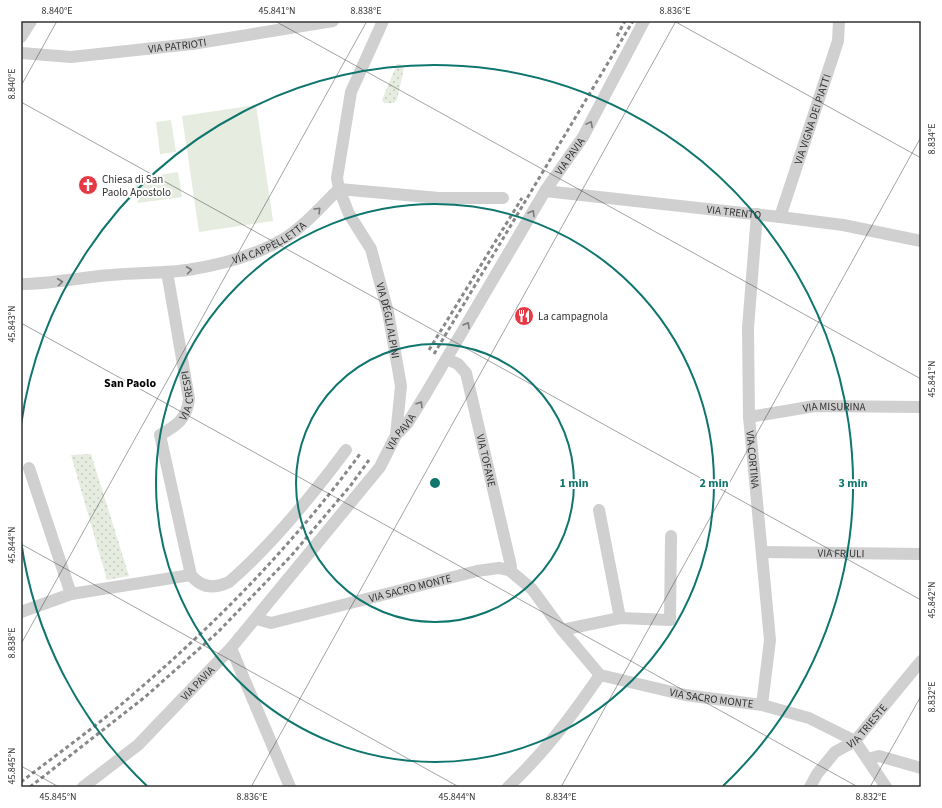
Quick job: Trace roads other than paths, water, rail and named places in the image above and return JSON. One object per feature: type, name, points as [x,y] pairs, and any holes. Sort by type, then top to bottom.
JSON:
[{"type":"street","points":[[21,37],[31,21]]},
{"type":"street","name":"VIA PATRIOTI","points":[[21,53],[71,57],[192,44],[333,21]]},
{"type":"street","points":[[383,21],[351,92],[337,178],[339,189],[439,198],[503,198]]},
{"type":"street","name":"VIA PAVIA","points":[[83,787],[138,745],[231,648],[257,619],[370,481],[383,462],[396,435],[407,424],[447,359],[545,192],[583,137],[644,21]]},
{"type":"street","name":"VIA VIGNA DEI PIATTI","points":[[780,217],[838,41],[839,21]]},
{"type":"street","name":"VIA DEGLI ALPINI","points":[[339,189],[349,214],[370,249],[388,312],[401,386],[400,408],[396,435]]},
{"type":"street","name":"VIA CAPPELLETTA","points":[[21,284],[58,282],[110,275],[167,272],[212,265],[248,254],[284,238],[307,221],[339,189]]},
{"type":"street","name":"VIA TRENTO","points":[[545,192],[757,214],[844,225],[921,241]]},
{"type":"street","name":"VIA CORTINA","points":[[757,214],[748,328],[749,412],[770,640],[762,705]]},
{"type":"street","name":"VIA CRESPI","points":[[167,272],[189,399],[188,409],[183,418],[176,426],[160,435],[191,575]]},
{"type":"street","name":"VIA TOFANE","points":[[447,359],[458,364],[466,373],[511,566],[509,570]]},
{"type":"street","name":"VIA MISURINA","points":[[749,412],[815,406],[921,407]]},
{"type":"street","points":[[21,612],[71,594],[191,575],[195,581],[211,588],[220,587],[229,582],[279,531],[318,488],[346,450]]},
{"type":"street","points":[[29,468],[71,594]]},
{"type":"street","points":[[599,510],[620,618]]},
{"type":"street","points":[[562,630],[620,618],[670,620],[671,536]]},
{"type":"street","name":"VIA FRIULI","points":[[762,552],[921,554]]},
{"type":"street","name":"VIA SACRO MONTE","points":[[257,619],[271,623],[477,571],[499,568],[509,570]]},
{"type":"street","points":[[508,787],[537,760],[566,724],[600,675],[562,630],[532,589],[509,570]]},
{"type":"street","points":[[231,648],[290,787]]},
{"type":"street","name":"VIA TRIESTE","points":[[810,787],[817,774],[835,752],[855,741],[921,661]]},
{"type":"street","name":"VIA SACRO MONTE","points":[[600,675],[685,695],[762,705],[809,718],[855,741],[886,787]]},
{"type":"street","points":[[868,759],[879,756],[887,757],[921,768]]},
{"type":"railway","points":[[617,36],[625,21]]},
{"type":"railway","points":[[434,354],[633,21]]},
{"type":"railway","points":[[429,350],[522,198]]},
{"type":"railway","points":[[21,782],[110,714],[198,636],[227,608],[310,518],[360,454]]},
{"type":"railway","points":[[30,787],[145,697],[218,632],[291,556],[351,485],[369,460]]},
{"type":"place","name":"Chiesa di San Paolo Apostolo","points":[[88,185]]},
{"type":"place","name":"La campagnola","points":[[524,316]]},
{"type":"district","name":"San Paolo","points":[[130,383]]}]
